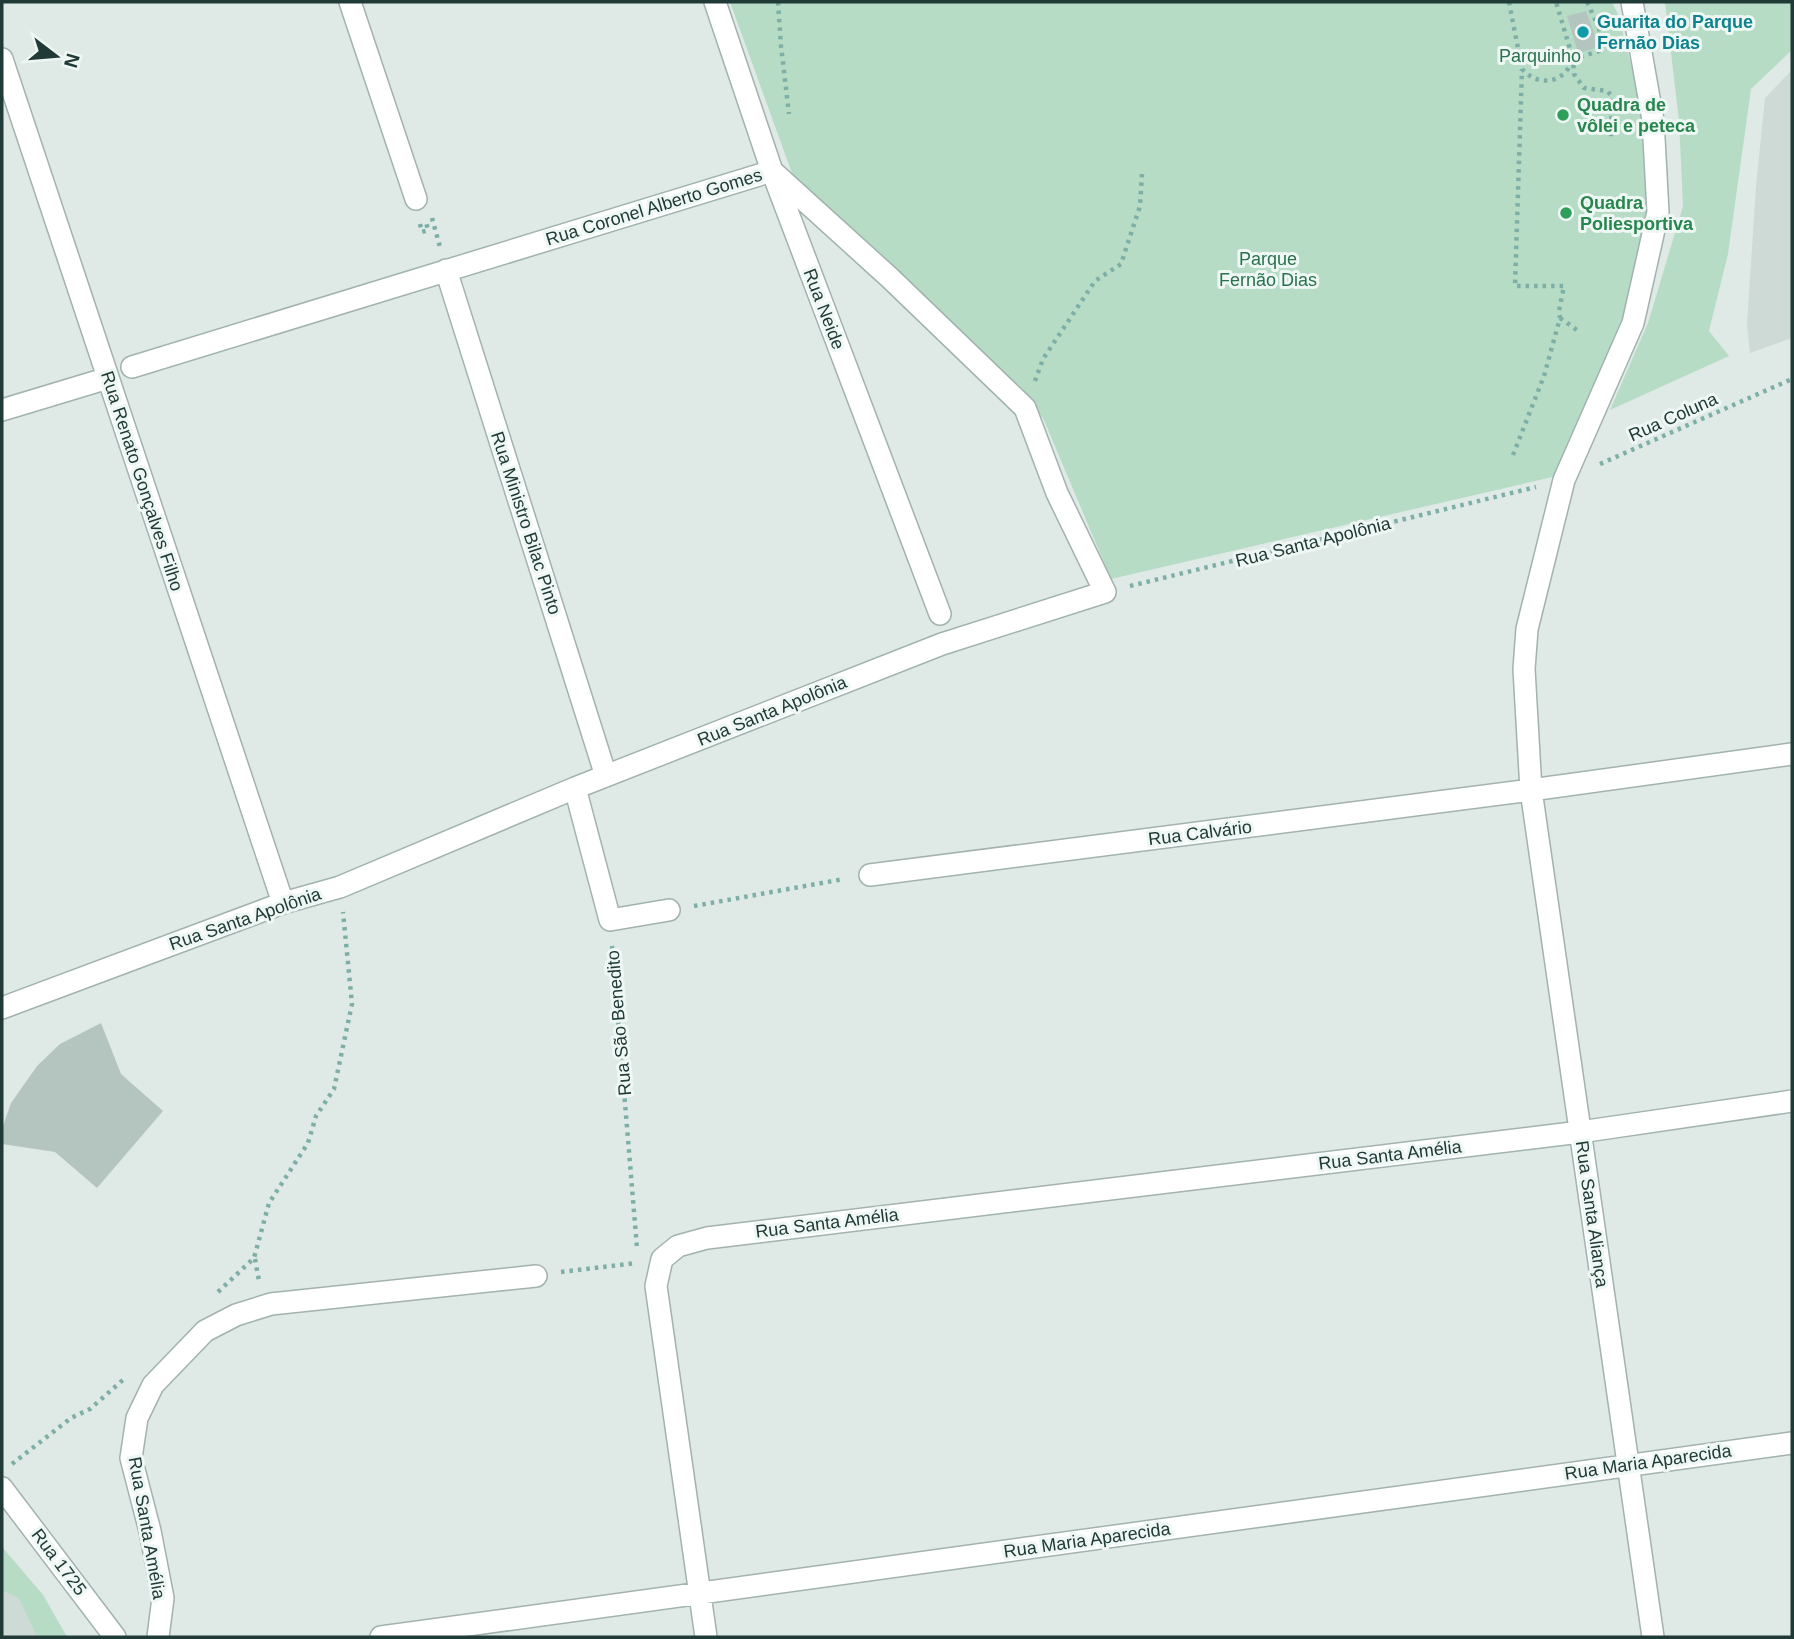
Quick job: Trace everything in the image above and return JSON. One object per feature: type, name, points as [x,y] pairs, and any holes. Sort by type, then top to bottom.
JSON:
[{"type":"street","points":[[349,2],[416,198]]},
{"type":"street","name":"Rua Neide","points":[[715,2],[772,171],[940,614]]},
{"type":"street","name":"Rua Santa Aliança","points":[[1632,2],[1653,120],[1658,212],[1633,323],[1564,480],[1527,629],[1524,669],[1531,790],[1653,1637]]},
{"type":"street","name":"Rua Renato Gonçalves Filho","points":[[2,59],[283,903]]},
{"type":"street","name":"Rua Coronel Alberto Gomes","points":[[132,367],[772,171],[890,278],[1025,408],[1057,493],[1105,592]]},
{"type":"street","name":"Rua Ministro Bilac Pinto","points":[[446,270],[606,776]]},
{"type":"street","points":[[2,410],[108,377]]},
{"type":"street","name":"Rua Santa Apolônia","points":[[2,1008],[283,903],[340,887],[575,788],[942,644],[1105,592]]},
{"type":"street","name":"Rua Calvário","points":[[870,875],[1792,754]]},
{"type":"street","points":[[575,788],[610,920],[669,910]]},
{"type":"street","name":"Rua Santa Amélia","points":[[662,1259],[678,1246],[707,1238],[1580,1132],[1792,1101]]},
{"type":"street","points":[[662,1259],[656,1286],[706,1637]]},
{"type":"street","name":"Rua Santa Amélia","points":[[158,1637],[163,1598],[150,1531],[131,1458],[137,1418],[153,1385],[205,1331],[236,1315],[271,1304],[536,1276]]},
{"type":"street","name":"Rua Maria Aparecida","points":[[381,1637],[1792,1443]]},
{"type":"street","name":"Rua 1725","points":[[2,1488],[115,1637]]},
{"type":"path","points":[[778,2],[789,114]]},
{"type":"path","points":[[1509,2],[1522,69],[1516,286],[1563,286],[1560,318],[1544,376],[1513,455]]},
{"type":"path","points":[[1556,2],[1573,59],[1574,74],[1584,88],[1607,91],[1612,96],[1611,140]]},
{"type":"path","points":[[1522,69],[1534,78],[1555,79],[1564,75],[1573,59],[1603,50],[1599,28]]},
{"type":"path","points":[[1025,408],[1043,359],[1070,316],[1095,281],[1121,264],[1140,206],[1142,174]]},
{"type":"path","points":[[416,198],[422,232],[428,230],[424,217],[432,215],[446,270]]},
{"type":"path","points":[[1560,318],[1577,330]]},
{"type":"path","name":"Rua Coluna","points":[[1564,480],[1792,379]]},
{"type":"path","name":"Rua Santa Apolônia","points":[[1105,592],[1564,480]]},
{"type":"path","points":[[669,910],[870,875]]},
{"type":"path","points":[[214,1296],[254,1258],[269,1203],[308,1143],[316,1116],[334,1089],[352,1004],[340,887]]},
{"type":"path","name":"Rua São Benedito","points":[[610,920],[639,1262]]},
{"type":"path","points":[[536,1276],[662,1259]]},
{"type":"path","points":[[2,1471],[71,1418],[90,1409],[131,1371]]},
{"type":"shaded area","points":[[1792,70],[1792,338],[1750,353],[1747,325],[1765,98]]},
{"type":"shaded area","points":[[2,1547],[43,1595],[67,1637],[2,1637]]},
{"type":"green space","name":"Parque Fernão Dias","points":[[730,2],[1612,2],[1618,14],[1645,119],[1648,209],[1637,268],[1622,322],[1557,476],[1111,579],[1043,418],[946,316],[793,176]]},
{"type":"green space","points":[[1665,2],[1792,2],[1792,50],[1751,89],[1728,254],[1709,331],[1729,356],[1610,410],[1648,323],[1683,206],[1679,121]]},
{"type":"green space","points":[[2,1547],[43,1595],[67,1637],[37,1637],[19,1598],[2,1590]]},
{"type":"building","name":"Guarita do Parque Fernão Dias","points":[[1586,11],[1599,47],[1578,53],[1567,16]]},
{"type":"building","points":[[101,1023],[121,1074],[163,1111],[97,1188],[55,1152],[2,1144],[2,1129],[11,1103],[37,1066],[60,1044]]},
{"type":"place","name":"Guarita do Parque Fernão Dias","points":[[1583,32]]},
{"type":"place","name":"Quadra de vôlei e peteca","points":[[1563,115]]},
{"type":"place","name":"Quadra Poliesportiva","points":[[1566,213]]},
{"type":"park label","name":"Parquinho","points":[[1540,56]]}]
